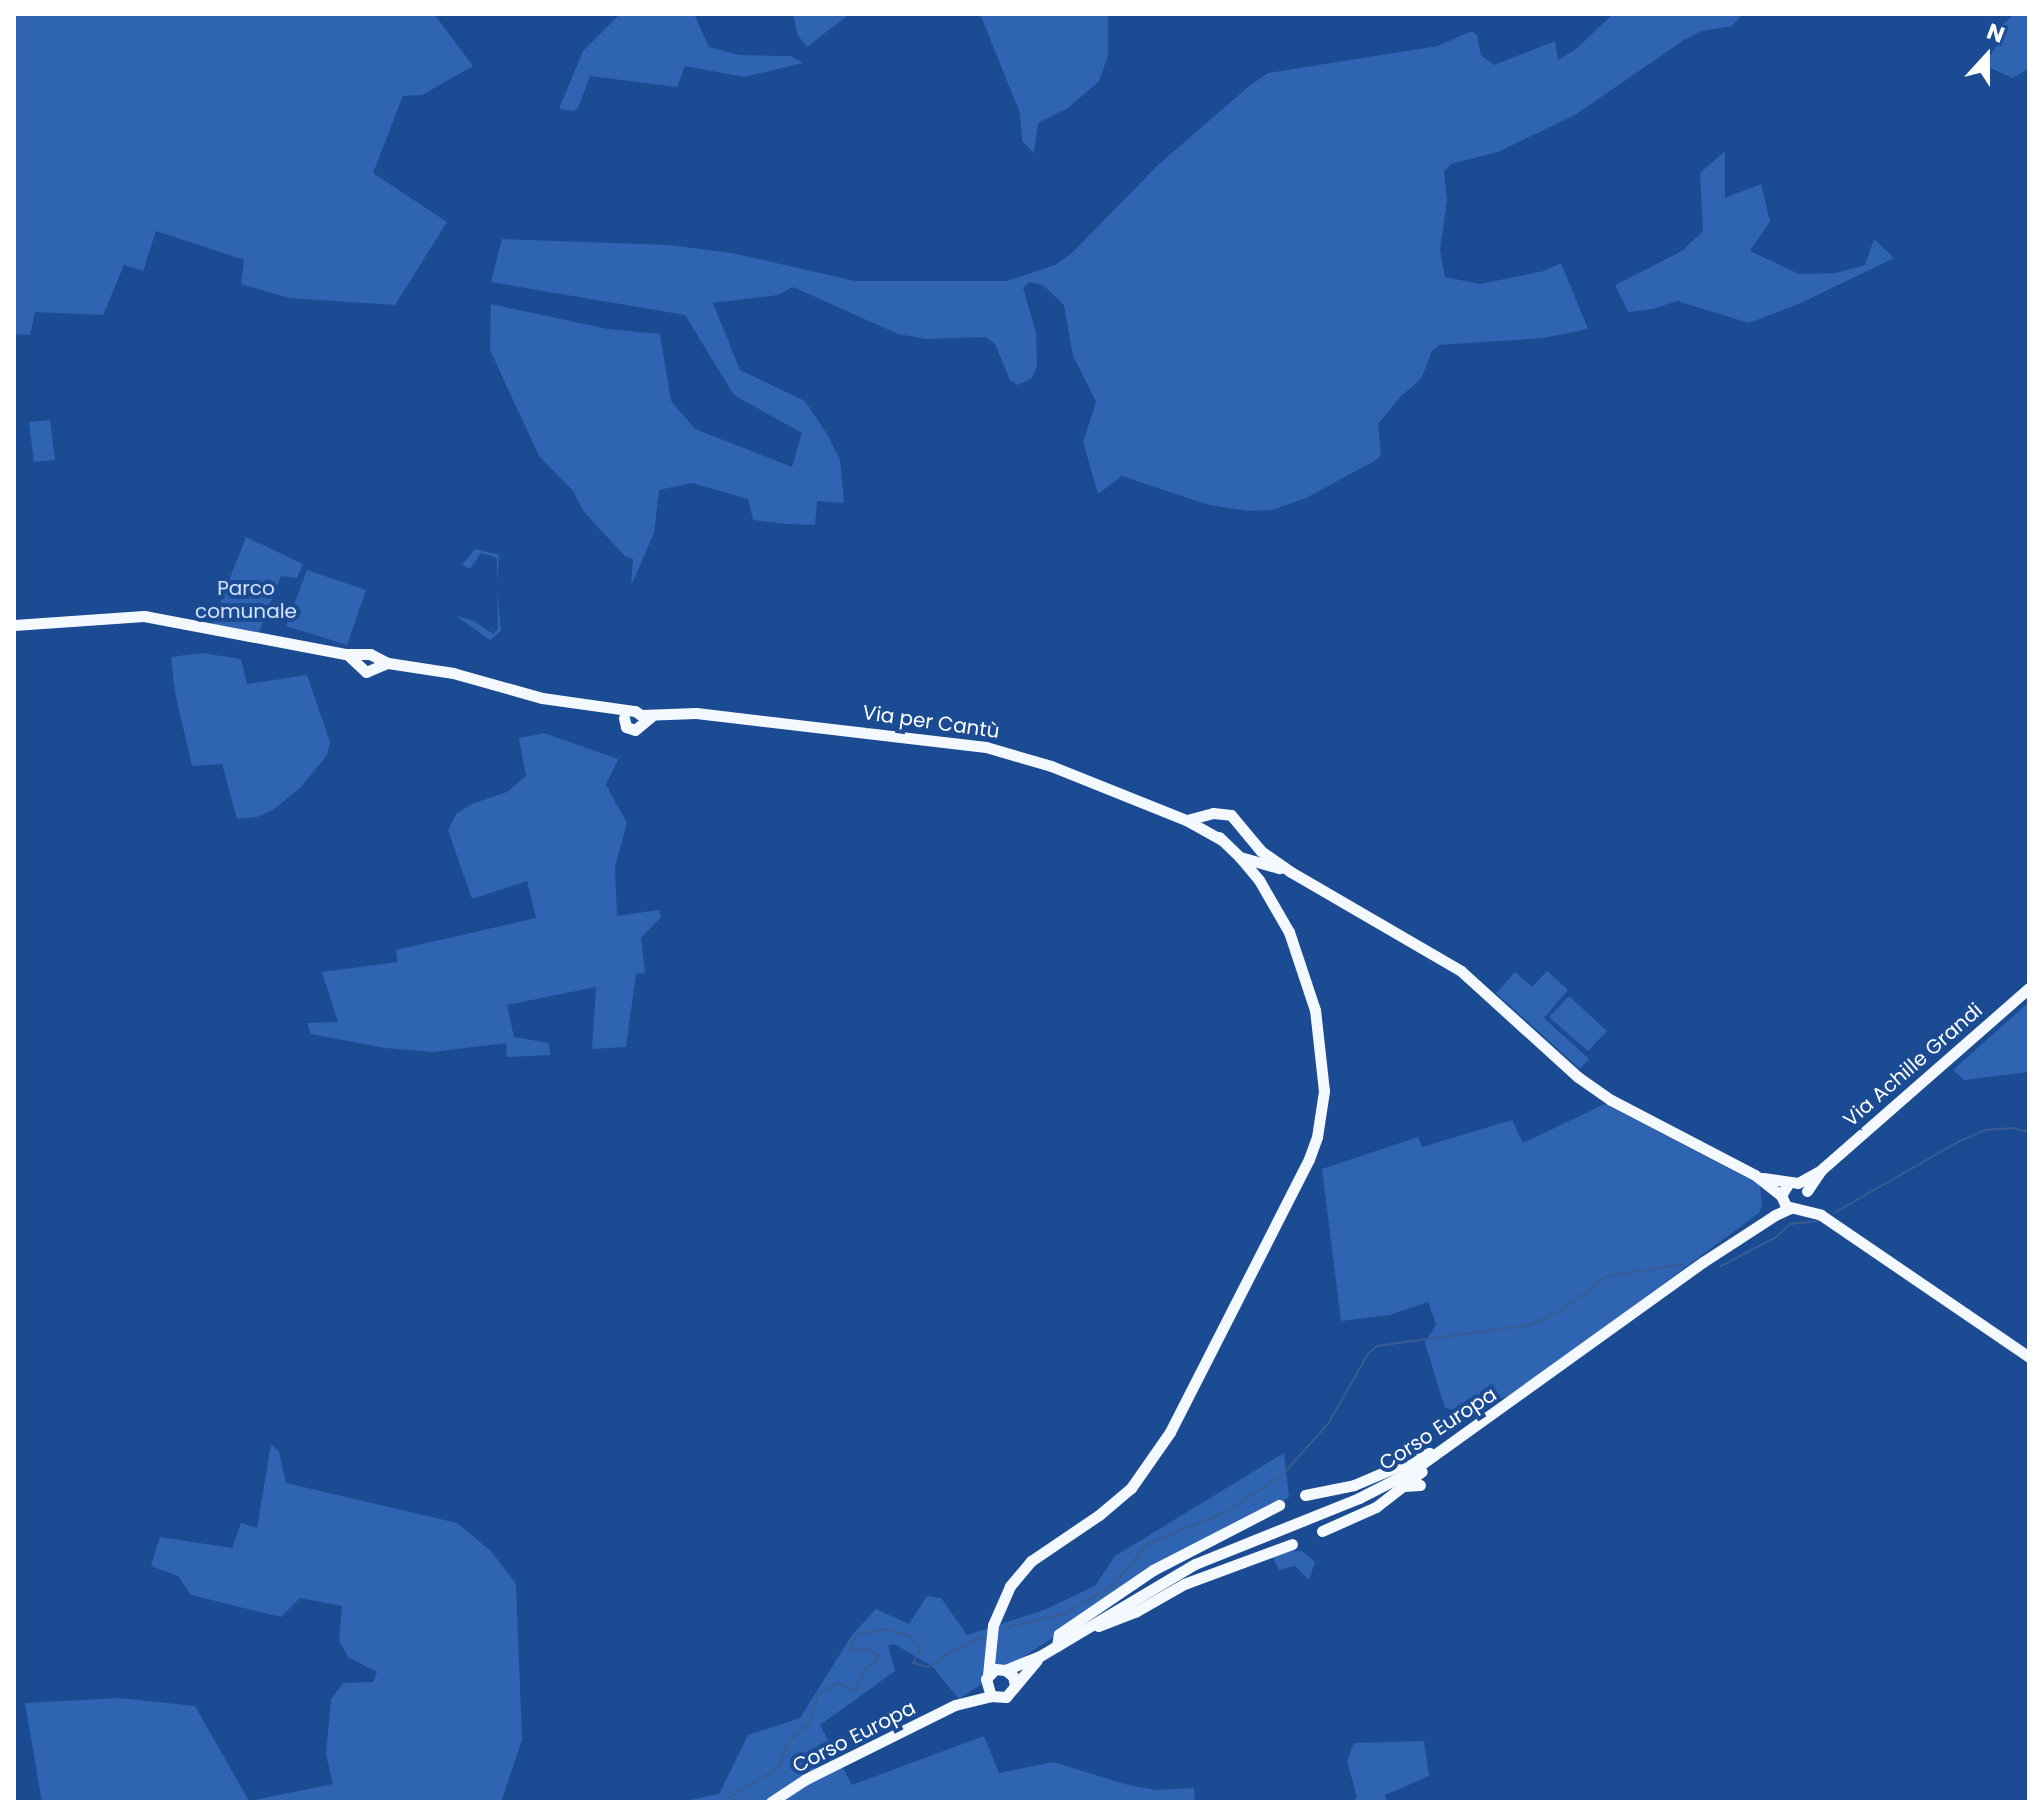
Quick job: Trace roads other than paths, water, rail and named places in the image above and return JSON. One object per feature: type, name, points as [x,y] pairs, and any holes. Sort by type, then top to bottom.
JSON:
[{"type":"main road","points":[[14,625],[80,623],[125,615],[164,620],[372,661],[453,673],[542,698],[608,707],[625,715],[635,711],[642,718],[632,730],[624,724],[625,715]]},
{"type":"main road","name":"Via per Cantù","points":[[642,718],[658,713],[696,713],[821,725],[986,747],[1051,766],[1186,820],[1222,840]]},
{"type":"main road","points":[[991,1696],[986,1689],[987,1677],[993,1625],[1000,1605],[1031,1561],[1099,1515],[1131,1488],[1152,1461],[1289,1199],[1309,1159],[1321,1124],[1324,1091],[1315,1010],[1299,956],[1259,880],[1222,840],[1208,817],[1220,812],[1231,815],[1259,858],[1259,880]]},
{"type":"main road","name":"Via per Cantù","points":[[1186,820],[1208,817]]},
{"type":"main road","points":[[1240,857],[1259,858],[1291,872],[1445,960],[1578,1077],[1611,1100],[1798,1195],[1821,1215],[2029,1357]]},
{"type":"main road","name":"Via Achille Grandi","points":[[1798,1195],[1821,1170],[2029,988]]},
{"type":"main road","points":[[1755,1175],[1781,1197],[1798,1195]]},
{"type":"main road","name":"Corso Europa","points":[[955,1705],[987,1677],[1040,1656],[1195,1564],[1386,1485],[1459,1440],[1798,1195]]},
{"type":"main road","name":"Corso Europa","points":[[1746,1232],[1781,1197]]},
{"type":"main road","points":[[1305,1495],[1354,1485],[1418,1454],[1459,1440]]},
{"type":"main road","points":[[1322,1531],[1376,1507],[1459,1440]]},
{"type":"main road","points":[[1403,1486],[1420,1485]]},
{"type":"main road","points":[[1057,1646],[1059,1634],[1153,1570],[1279,1505]]},
{"type":"main road","points":[[1075,1634],[1135,1612],[1184,1584],[1292,1544]]},
{"type":"main road","points":[[991,1652],[1003,1669],[1013,1676],[1015,1686]]},
{"type":"main road","name":"Corso Europa","points":[[771,1802],[806,1779],[955,1705],[991,1696],[1006,1697],[1040,1656]]},
{"type":"waterway","points":[[1834,1213],[1958,1142],[1985,1130],[2013,1128],[2029,1132]]},
{"type":"waterway","points":[[1721,1266],[1776,1237],[1790,1224],[1818,1221]]},
{"type":"waterway","points":[[1005,1628],[1066,1613],[1114,1585],[1147,1544],[1224,1513],[1281,1476],[1328,1424],[1368,1354],[1377,1346],[1530,1325],[1562,1310],[1608,1276],[1684,1264]]},
{"type":"waterway","points":[[722,1802],[779,1767],[788,1742],[809,1723],[818,1694],[838,1683],[856,1691],[864,1669],[875,1663],[878,1654],[866,1648],[851,1652],[852,1641],[859,1634],[886,1629],[911,1637],[921,1648],[913,1663],[929,1667],[948,1653],[984,1636]]},
{"type":"park label","name":"Parco comunale","points":[[246,600]]}]
